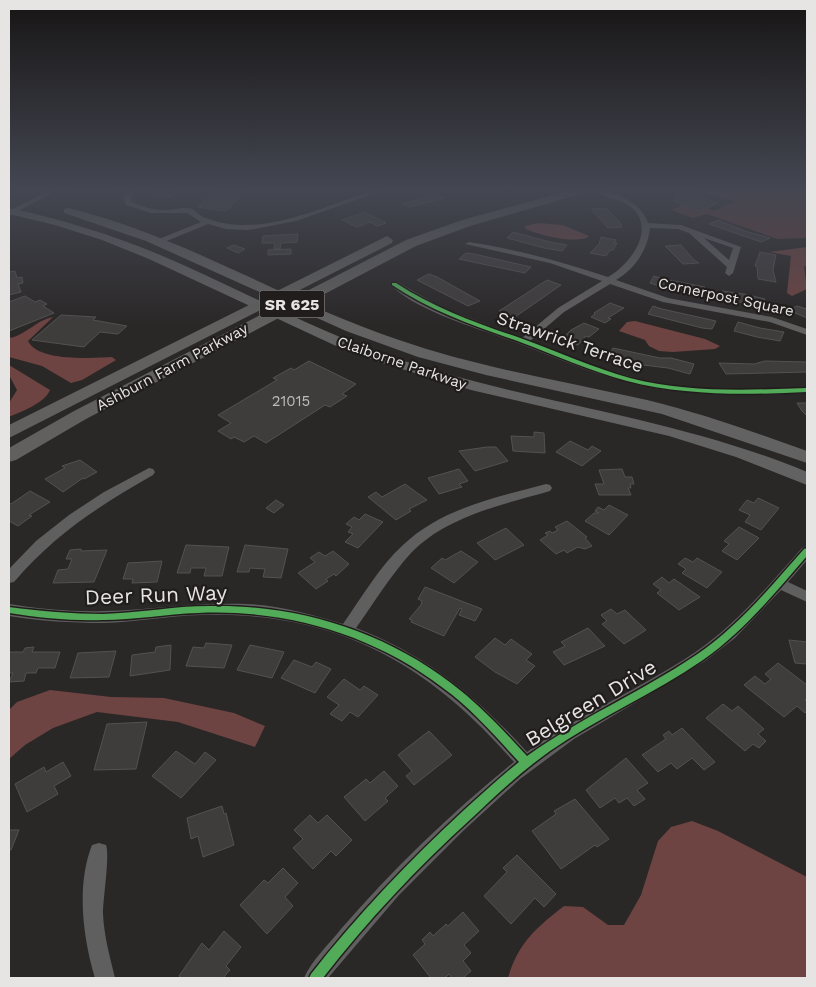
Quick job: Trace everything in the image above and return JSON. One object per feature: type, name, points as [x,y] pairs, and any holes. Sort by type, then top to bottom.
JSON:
[{"type":"main road","name":"Claiborne Parkway","points":[[98,234],[350,347],[428,374],[487,390],[671,432],[742,454],[807,479]]},
{"type":"main road","name":"Claiborne Parkway","points":[[135,234],[362,332],[423,354],[496,374],[676,412],[807,457]]},
{"type":"main road","name":"Ashburn Farm Parkway","points":[[9,432],[256,305],[278,296],[372,247],[402,234]]},
{"type":"main road","name":"Ashburn Farm Parkway","points":[[9,456],[80,415],[294,303],[434,234]]},
{"type":"street","points":[[157,243],[178,234]]},
{"type":"street","points":[[523,342],[561,310],[623,272],[637,257],[643,234]]},
{"type":"street","points":[[695,234],[730,270],[737,247],[701,234]]},
{"type":"street","name":"Cornerpost Square","points":[[469,244],[508,250],[553,261],[666,300],[772,320],[796,326],[807,332]]},
{"type":"street","name":"Strawrick Terrace","points":[[394,284],[437,310],[601,372],[657,386],[706,391],[807,390]]},
{"type":"street","points":[[9,578],[53,532],[80,512],[149,472]]},
{"type":"street","points":[[346,631],[394,564],[425,534],[453,518],[474,509],[546,488]]},
{"type":"street","name":"Belgreen Drive","points":[[315,978],[380,901],[432,846],[526,763],[574,729],[656,685],[702,656],[740,623],[807,550]]},
{"type":"street","points":[[778,583],[807,597]]},
{"type":"street","name":"Deer Run Way","points":[[9,610],[53,616],[103,617],[214,608],[280,614],[346,631],[402,656],[450,688],[495,728],[526,763]]},
{"type":"street","points":[[99,852],[94,880],[92,916],[98,959],[105,978]]},
{"type":"shaded area","points":[[540,234],[584,234],[589,236],[576,240]]},
{"type":"shaded area","points":[[763,234],[807,234],[807,238],[777,239]]},
{"type":"shaded area","points":[[807,247],[807,267],[804,266],[807,289],[792,296],[787,293],[791,256],[769,252]]},
{"type":"shaded area","points":[[53,317],[28,341],[34,348],[54,356],[79,358],[112,357],[116,360],[82,380],[71,383],[42,366],[9,357],[9,338],[15,337],[41,321]]},
{"type":"shaded area","points":[[635,321],[705,339],[720,346],[715,349],[659,351],[649,346],[645,340],[619,331],[627,322]]},
{"type":"shaded area","points":[[9,365],[50,390],[38,403],[9,417],[9,403],[17,390],[9,375]]},
{"type":"shaded area","points":[[50,690],[111,697],[164,698],[234,713],[265,726],[255,747],[178,722],[97,712],[53,728],[25,745],[9,759],[9,710],[17,702]]},
{"type":"shaded area","points":[[692,821],[718,831],[807,877],[807,978],[508,978],[517,955],[529,937],[564,906],[583,907],[608,925],[624,925],[641,895],[658,841],[671,827]]},
{"type":"building","points":[[298,234],[297,242],[281,243],[280,249],[274,249],[275,243],[262,243],[263,236]]},
{"type":"building","points":[[511,234],[521,234],[567,245],[562,251],[507,238]]},
{"type":"building","points":[[738,234],[756,234],[770,238],[761,242]]},
{"type":"building","points":[[601,237],[616,240],[614,243],[617,243],[606,256],[590,253],[599,244]]},
{"type":"building","points":[[234,245],[245,249],[238,253],[227,248]]},
{"type":"building","points":[[681,245],[699,263],[683,264],[665,246]]},
{"type":"building","points":[[291,249],[291,254],[268,255],[268,250]]},
{"type":"building","points":[[760,252],[776,255],[773,270],[776,282],[758,279],[757,267],[755,266]]},
{"type":"building","points":[[466,253],[531,267],[525,273],[459,259]]},
{"type":"building","points":[[15,271],[17,278],[22,277],[23,283],[18,284],[21,292],[9,295],[9,272]]},
{"type":"building","points":[[429,274],[480,301],[468,306],[417,280]]},
{"type":"building","points":[[654,276],[705,287],[701,294],[659,286],[650,283]]},
{"type":"building","points":[[547,280],[561,285],[515,317],[499,311]]},
{"type":"building","points":[[722,291],[765,299],[763,307],[719,298]]},
{"type":"building","points":[[25,296],[35,302],[40,300],[47,304],[43,306],[54,313],[9,331],[9,302]]},
{"type":"building","points":[[610,303],[624,308],[608,318],[611,319],[605,323],[591,317],[594,313]]},
{"type":"building","points":[[653,306],[716,321],[712,329],[702,328],[648,314]]},
{"type":"building","points":[[797,306],[807,309],[807,318],[788,310]]},
{"type":"building","points":[[61,315],[96,317],[93,320],[127,326],[118,334],[100,332],[84,347],[32,340]]},
{"type":"building","points":[[738,322],[784,332],[780,341],[757,337],[734,331]]},
{"type":"building","points":[[584,323],[599,329],[589,337],[586,336],[578,345],[562,339],[571,330]]},
{"type":"building","points":[[613,348],[694,364],[690,374],[668,368],[643,365],[608,357]]},
{"type":"building","points":[[309,361],[356,384],[342,394],[347,396],[330,407],[325,405],[266,443],[254,436],[244,442],[234,437],[231,439],[218,431],[231,423],[218,415],[277,380],[273,378],[291,368],[294,370]]},
{"type":"building","points":[[765,361],[807,362],[807,372],[726,374],[719,363],[754,364]]},
{"type":"building","points":[[797,403],[807,403],[807,416],[802,411]]},
{"type":"building","points":[[534,432],[544,433],[545,453],[513,451],[511,436],[534,437]]},
{"type":"building","points":[[570,441],[588,450],[592,446],[601,451],[582,466],[556,452]]},
{"type":"building","points":[[496,447],[508,461],[475,471],[459,451]]},
{"type":"building","points":[[80,460],[97,472],[83,478],[63,492],[45,479],[65,468],[62,466]]},
{"type":"building","points":[[459,469],[468,481],[459,484],[462,487],[439,494],[428,478]]},
{"type":"building","points":[[622,469],[625,477],[632,477],[634,484],[630,484],[631,488],[628,488],[631,495],[599,495],[595,484],[604,484],[599,470]]},
{"type":"building","points":[[405,484],[427,500],[409,509],[411,511],[396,520],[368,497],[376,492],[382,497]]},
{"type":"building","points":[[30,491],[50,502],[29,515],[32,516],[18,526],[9,521],[9,503],[11,504]]},
{"type":"building","points":[[758,498],[779,508],[761,530],[745,522],[750,515],[739,510],[747,500],[754,503]]},
{"type":"building","points":[[276,500],[284,505],[274,513],[266,508]]},
{"type":"building","points":[[609,505],[628,515],[609,535],[585,521],[594,513],[599,513],[595,511],[598,507],[604,510]]},
{"type":"building","points":[[365,514],[383,522],[358,548],[345,542],[353,534],[348,532],[352,527],[346,524],[354,517],[359,520]]},
{"type":"building","points":[[567,521],[587,537],[585,538],[592,546],[585,549],[578,547],[567,553],[564,550],[556,554],[540,540],[548,535],[545,533],[550,531],[552,533],[558,530],[555,527]]},
{"type":"building","points":[[739,527],[759,538],[737,560],[722,551],[729,544],[724,541]]},
{"type":"building","points":[[506,528],[524,545],[495,560],[477,543]]},
{"type":"building","points":[[186,545],[229,547],[222,576],[204,576],[206,568],[191,568],[190,573],[177,573]]},
{"type":"building","points":[[245,545],[288,549],[281,578],[263,577],[265,569],[250,568],[249,572],[237,572]]},
{"type":"building","points":[[81,549],[81,551],[107,550],[94,582],[53,583],[58,570],[68,569],[72,559],[66,559],[70,550]]},
{"type":"building","points":[[333,551],[349,564],[336,576],[334,574],[326,579],[328,581],[316,589],[298,573],[315,562],[310,558],[319,552],[325,556]]},
{"type":"building","points":[[461,551],[478,562],[454,583],[431,568],[442,558],[445,560]]},
{"type":"building","points":[[685,558],[693,562],[697,558],[722,572],[707,588],[682,573],[686,569],[678,564]]},
{"type":"building","points":[[162,561],[157,582],[132,583],[133,579],[123,579],[128,563]]},
{"type":"building","points":[[662,577],[669,583],[674,579],[700,597],[679,610],[657,593],[661,590],[653,584]]},
{"type":"building","points":[[425,587],[482,609],[475,621],[459,615],[462,609],[460,608],[444,636],[411,622],[412,620],[409,619],[421,605],[422,601],[418,599]]},
{"type":"building","points":[[611,609],[617,614],[625,610],[646,630],[624,644],[602,624],[607,621],[601,615]]},
{"type":"building","points":[[588,628],[605,646],[564,665],[553,652],[565,646],[561,642]]},
{"type":"building","points":[[495,638],[505,645],[511,639],[532,654],[526,660],[535,666],[517,684],[495,672],[475,657]]},
{"type":"building","points":[[789,640],[807,642],[807,664],[795,663]]},
{"type":"building","points":[[206,643],[232,645],[224,668],[186,666],[193,647],[204,648]]},
{"type":"building","points":[[171,645],[170,670],[130,676],[132,655],[155,652],[156,647]]},
{"type":"building","points":[[250,645],[284,652],[272,678],[237,670]]},
{"type":"building","points":[[34,647],[32,652],[60,652],[55,668],[38,668],[36,673],[26,673],[24,681],[9,682],[13,673],[9,673],[9,652],[23,652],[25,648]]},
{"type":"building","points":[[116,651],[109,677],[70,678],[78,653]]},
{"type":"building","points":[[294,660],[312,667],[316,662],[331,669],[315,693],[281,678]]},
{"type":"building","points":[[778,663],[807,685],[807,698],[805,700],[807,702],[807,710],[805,713],[797,706],[784,717],[744,685],[755,676],[765,684],[771,679],[765,674]]},
{"type":"building","points":[[344,679],[360,690],[364,686],[378,695],[358,717],[350,712],[342,721],[330,714],[339,705],[327,697]]},
{"type":"building","points":[[723,704],[732,711],[738,706],[764,729],[758,734],[766,741],[759,748],[753,744],[745,751],[706,718]]},
{"type":"building","points":[[147,722],[136,769],[94,770],[107,724]]},
{"type":"building","points":[[682,728],[715,762],[704,770],[692,758],[677,769],[671,763],[658,772],[642,755],[666,739],[663,735],[669,731],[672,735]]},
{"type":"building","points":[[429,731],[452,755],[414,785],[406,776],[412,771],[398,755]]},
{"type":"building","points":[[176,751],[195,764],[205,752],[216,760],[181,798],[152,776]]},
{"type":"building","points":[[626,758],[648,783],[637,790],[645,799],[634,806],[627,798],[619,803],[615,798],[600,808],[586,790]]},
{"type":"building","points":[[63,762],[71,776],[54,786],[58,794],[27,812],[15,784],[44,767],[46,772]]},
{"type":"building","points":[[384,771],[398,786],[385,798],[388,801],[365,821],[344,797],[366,779],[370,783]]},
{"type":"building","points":[[575,799],[609,839],[597,847],[595,845],[561,869],[532,831],[556,814],[554,811]]},
{"type":"building","points":[[222,806],[224,814],[226,813],[234,845],[203,857],[198,836],[191,839],[187,818]]},
{"type":"building","points":[[310,815],[318,823],[327,815],[352,840],[336,856],[331,851],[313,869],[293,848],[303,839],[294,830]]},
{"type":"building","points":[[9,830],[19,830],[11,850],[9,850]]},
{"type":"building","points":[[517,855],[556,894],[544,907],[535,898],[511,924],[484,896],[507,872],[503,868]]},
{"type":"building","points":[[283,868],[298,883],[285,897],[293,906],[267,934],[240,905],[264,880],[268,883]]},
{"type":"building","points":[[463,912],[479,931],[464,945],[471,953],[463,961],[471,971],[463,978],[452,978],[449,974],[445,978],[431,978],[413,955],[425,944],[422,940],[430,932],[433,936],[446,924],[448,926]]},
{"type":"building","points":[[224,931],[241,947],[226,966],[230,970],[223,978],[182,978],[179,976],[202,943],[209,950]]},
{"type":"cycle path","points":[[394,284],[409,294],[455,317],[628,379],[664,387],[705,391],[807,390]]},
{"type":"cycle path","points":[[315,978],[352,932],[392,888],[456,825],[514,773],[568,734],[679,671],[715,646],[757,607],[807,551]]},
{"type":"cycle path","points":[[9,610],[79,617],[103,617],[198,609],[248,610],[283,614],[318,622],[353,633],[386,647],[447,685],[474,708],[526,763]]}]
